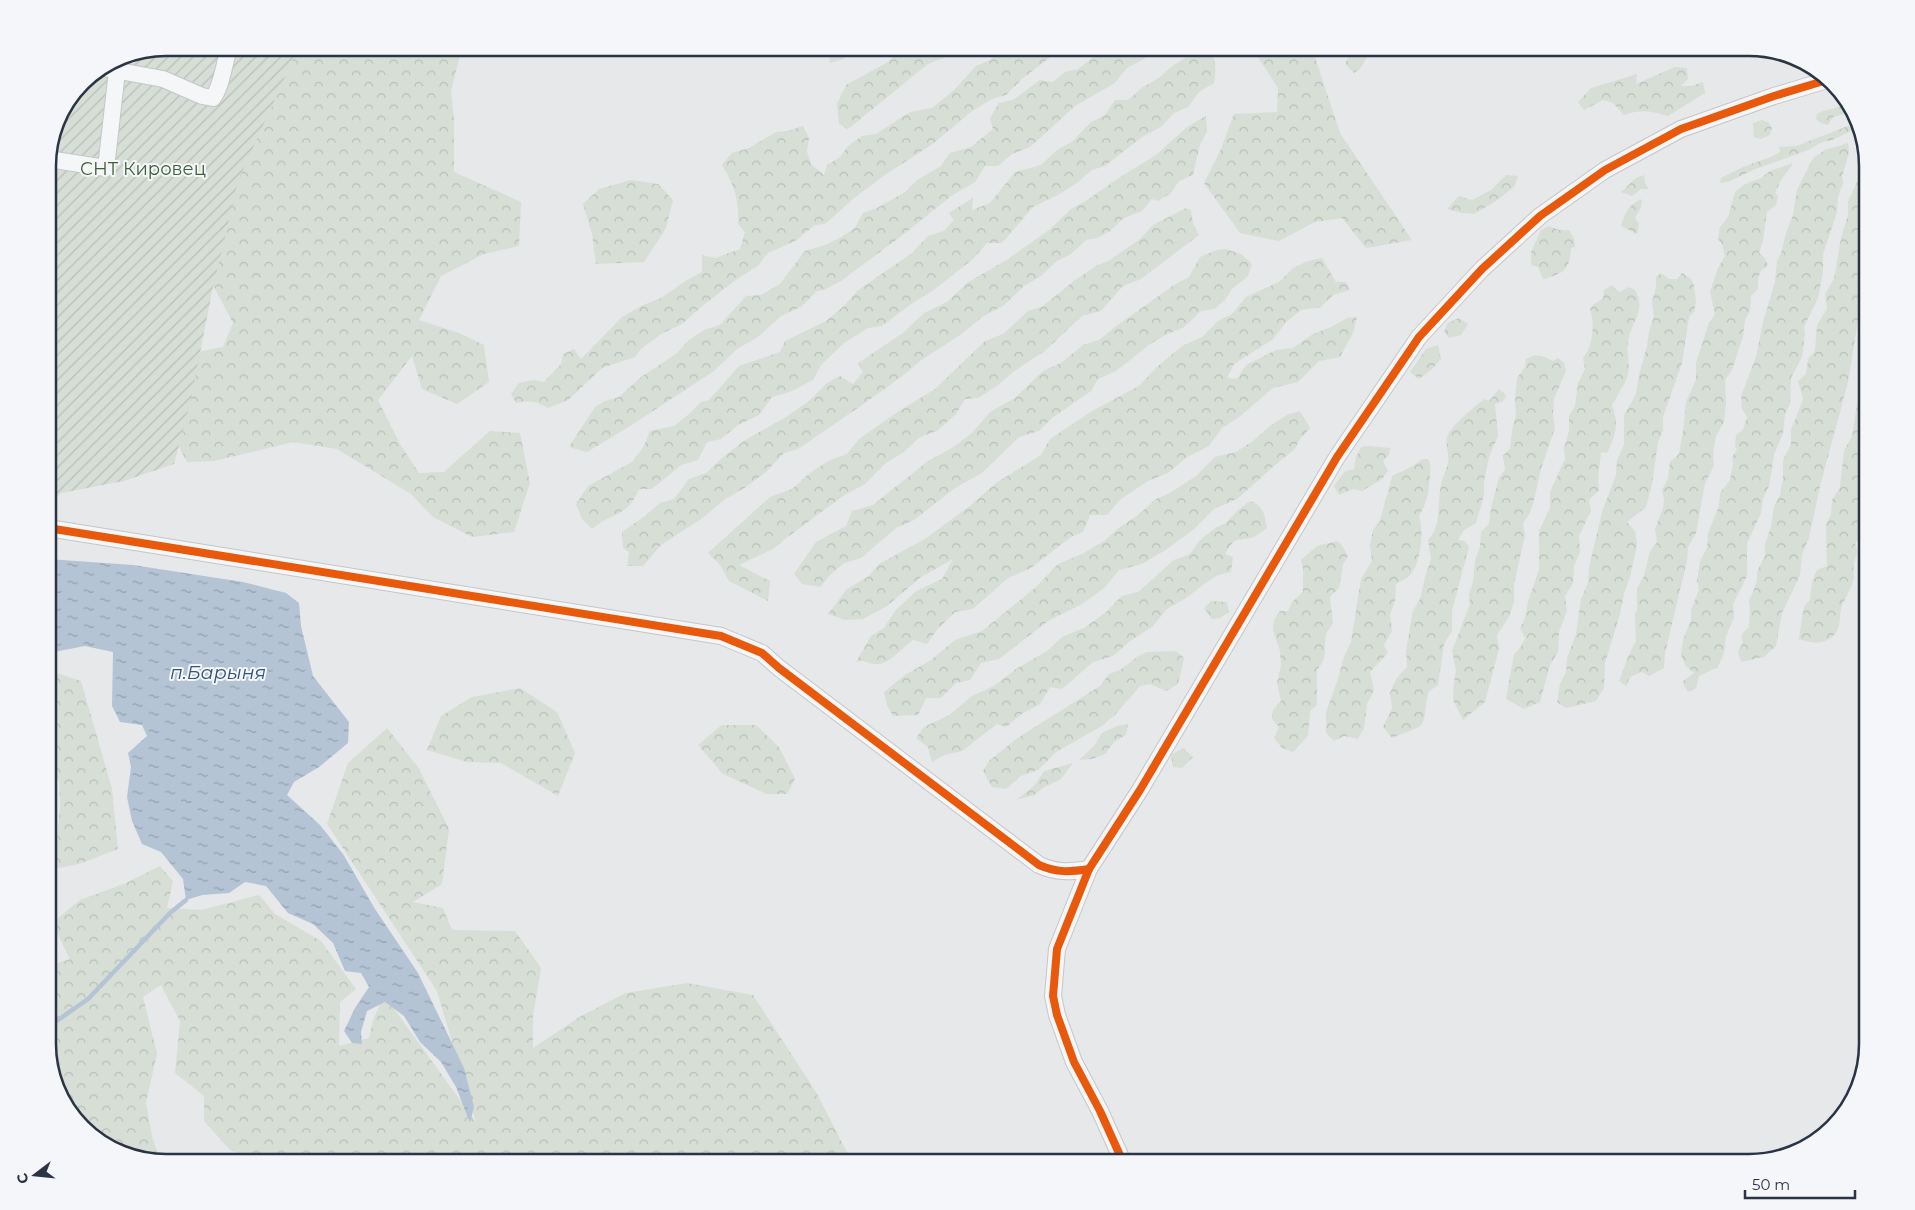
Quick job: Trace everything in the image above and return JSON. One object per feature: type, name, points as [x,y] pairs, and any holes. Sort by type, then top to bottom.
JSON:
[{"type":"street","points":[[120,67],[163,79],[202,96],[213,98],[219,90],[226,56]]},
{"type":"street","points":[[56,160],[106,168],[114,70]]},
{"type":"street","points":[[1119,1154],[1100,1111],[1074,1062],[1058,1015],[1053,996],[1057,949],[1089,869],[1140,790],[1337,457],[1419,337],[1482,269],[1540,216],[1605,170],[1681,129],[1774,96],[1820,82]]},
{"type":"street","points":[[56,529],[721,636],[762,652],[778,668],[1039,865],[1054,871],[1068,873],[1089,869]]},
{"type":"green space","name":"СНТ Кировец","points":[[159,56],[294,56],[238,181],[212,292],[191,399],[174,464],[124,481],[61,493],[56,498],[56,159],[60,138],[71,111],[88,88],[99,79],[117,68],[145,58]]},
{"type":"green space","points":[[279,56],[460,56],[451,91],[454,119],[454,172],[521,202],[519,246],[484,254],[441,276],[419,320],[459,333],[484,345],[489,382],[457,404],[422,389],[412,356],[378,400],[400,444],[419,473],[444,472],[490,431],[520,433],[530,483],[514,532],[472,537],[433,517],[411,494],[337,449],[293,442],[214,461],[187,462],[163,417],[186,354],[223,347],[233,323],[203,266]]},
{"type":"green space","points":[[829,56],[847,56],[843,59],[830,63]]},
{"type":"green space","points":[[895,56],[949,56],[928,64],[848,129],[839,124],[837,104],[846,85],[888,62]]},
{"type":"green space","points":[[993,56],[1052,56],[1022,79],[1006,95],[992,99],[972,111],[934,143],[882,177],[853,199],[825,224],[815,225],[795,241],[768,253],[758,266],[737,279],[682,324],[661,334],[641,349],[635,357],[602,368],[568,400],[548,408],[533,402],[516,403],[511,394],[519,383],[534,380],[544,382],[561,364],[563,354],[574,349],[581,359],[622,317],[641,306],[661,298],[702,272],[702,255],[715,258],[740,249],[745,232],[738,224],[738,207],[735,193],[722,165],[732,153],[749,148],[776,132],[788,131],[803,126],[809,138],[807,152],[811,164],[824,175],[827,165],[839,158],[848,146],[862,136],[876,134],[910,112],[932,108],[954,90],[976,66],[992,59]]},
{"type":"green space","points":[[1095,56],[1149,56],[1127,68],[1115,83],[1075,106],[1030,147],[1012,154],[998,166],[985,166],[975,182],[951,196],[841,281],[824,290],[817,291],[801,307],[781,316],[758,337],[737,349],[714,371],[587,452],[569,447],[595,407],[605,401],[619,397],[641,377],[676,354],[689,340],[704,330],[720,325],[746,296],[761,295],[780,284],[805,251],[840,238],[855,228],[863,213],[877,208],[905,192],[917,180],[941,166],[950,153],[971,147],[993,129],[990,118],[999,103],[1013,100],[1040,80],[1053,82],[1065,72],[1078,69]]},
{"type":"green space","points":[[1188,56],[1213,56],[1214,83],[1199,92],[1188,107],[1174,113],[1161,127],[1142,137],[1105,166],[1092,170],[1058,195],[1033,207],[1002,243],[987,243],[973,259],[931,292],[882,326],[868,328],[844,343],[821,365],[813,380],[792,391],[772,397],[759,415],[738,425],[721,439],[707,442],[698,460],[681,465],[652,489],[639,489],[630,505],[592,529],[582,519],[576,504],[588,486],[632,462],[644,446],[650,431],[674,426],[701,402],[709,400],[739,366],[780,352],[785,341],[826,321],[844,306],[857,291],[912,253],[928,236],[944,231],[954,220],[949,213],[973,198],[972,210],[990,203],[1015,172],[1041,165],[1057,150],[1073,141],[1090,123],[1105,115],[1115,100],[1128,100]]},
{"type":"green space","points":[[1257,56],[1315,56],[1340,133],[1412,240],[1366,248],[1342,218],[1315,222],[1279,241],[1240,233],[1204,183],[1221,149],[1234,114],[1277,112],[1278,88]]},
{"type":"green space","points":[[1349,56],[1367,57],[1360,69],[1354,73],[1345,64]]},
{"type":"green space","points":[[1675,67],[1687,68],[1688,79],[1681,86],[1692,86],[1703,82],[1705,93],[1668,116],[1646,111],[1624,115],[1613,103],[1603,100],[1584,110],[1578,102],[1591,88],[1637,74],[1636,84]]},
{"type":"green space","points":[[1840,106],[1845,114],[1833,117],[1828,125],[1816,119],[1817,114],[1820,112]]},
{"type":"green space","points":[[1206,116],[1207,132],[1200,144],[1193,175],[1179,181],[1171,193],[1158,201],[1152,199],[1142,211],[1124,218],[1110,231],[1097,238],[1086,240],[1071,254],[1057,261],[1041,276],[1024,286],[1003,306],[982,317],[960,335],[920,361],[865,403],[798,449],[784,453],[766,472],[743,489],[725,499],[704,517],[661,545],[643,566],[627,566],[629,552],[623,548],[622,532],[660,503],[674,499],[689,479],[706,473],[745,440],[786,417],[809,401],[827,383],[840,376],[853,384],[863,372],[858,363],[903,333],[924,313],[947,302],[967,283],[1008,259],[1049,230],[1071,209],[1156,155],[1187,127]]},
{"type":"green space","points":[[1762,120],[1769,123],[1772,128],[1770,135],[1761,139],[1754,137],[1753,123]]},
{"type":"green space","points":[[1850,125],[1852,131],[1832,140],[1822,142],[1808,150],[1753,170],[1728,182],[1720,183],[1721,178],[1780,152],[1779,147],[1796,146]]},
{"type":"green space","points":[[1848,143],[1849,152],[1842,177],[1843,183],[1838,197],[1837,212],[1823,254],[1823,272],[1818,298],[1804,327],[1802,357],[1791,378],[1790,404],[1785,414],[1783,433],[1774,455],[1769,486],[1763,499],[1761,513],[1747,543],[1747,576],[1733,604],[1734,618],[1726,636],[1724,653],[1718,667],[1699,676],[1696,688],[1688,692],[1682,682],[1694,673],[1686,666],[1681,655],[1683,640],[1691,620],[1691,610],[1699,590],[1697,581],[1700,561],[1707,548],[1708,533],[1719,506],[1720,493],[1730,480],[1733,464],[1732,457],[1737,450],[1735,446],[1736,435],[1743,430],[1747,417],[1742,409],[1741,396],[1756,357],[1763,322],[1775,282],[1777,261],[1793,215],[1797,190],[1813,158],[1825,150]]},
{"type":"green space","points":[[1793,163],[1775,192],[1778,196],[1776,205],[1767,212],[1763,241],[1759,253],[1765,258],[1768,266],[1761,270],[1758,279],[1758,289],[1751,296],[1750,311],[1745,320],[1743,336],[1732,370],[1725,380],[1726,403],[1724,422],[1716,436],[1713,452],[1714,466],[1705,483],[1696,533],[1688,547],[1687,561],[1665,653],[1664,668],[1649,676],[1642,672],[1630,677],[1626,686],[1619,681],[1636,641],[1637,588],[1644,576],[1650,551],[1657,542],[1655,529],[1663,508],[1662,490],[1668,478],[1670,462],[1679,454],[1686,402],[1696,380],[1696,363],[1708,325],[1715,314],[1710,292],[1718,268],[1725,256],[1722,244],[1718,239],[1720,227],[1728,217],[1735,192],[1745,184],[1761,178],[1770,171]]},
{"type":"green space","points":[[1506,175],[1518,176],[1515,186],[1493,203],[1474,214],[1447,209],[1459,196],[1472,200],[1491,190]]},
{"type":"green space","points":[[1644,175],[1645,183],[1649,189],[1641,189],[1632,196],[1621,192],[1636,178]]},
{"type":"green space","points":[[1859,177],[1859,318],[1848,382],[1820,486],[1809,538],[1802,554],[1800,575],[1782,613],[1776,646],[1764,657],[1741,662],[1738,652],[1743,642],[1741,635],[1749,627],[1749,600],[1757,580],[1757,572],[1765,555],[1765,544],[1771,527],[1774,506],[1780,495],[1783,479],[1783,460],[1791,445],[1791,430],[1803,398],[1798,381],[1806,374],[1808,359],[1815,351],[1817,325],[1827,309],[1825,294],[1834,279],[1841,238],[1848,215],[1848,202]]},
{"type":"green space","points":[[631,180],[658,184],[673,200],[666,228],[644,262],[596,264],[592,234],[583,204],[599,189]]},
{"type":"green space","points":[[1642,199],[1641,207],[1635,218],[1639,224],[1637,234],[1621,226],[1628,210]]},
{"type":"green space","points":[[1186,208],[1191,210],[1193,223],[1199,235],[1141,279],[1123,286],[1101,311],[1082,316],[1046,350],[1013,372],[997,386],[978,398],[965,399],[956,414],[937,431],[920,437],[904,452],[886,463],[865,484],[843,496],[773,549],[739,565],[770,581],[768,601],[729,581],[720,565],[708,553],[770,497],[792,489],[811,472],[830,460],[847,454],[859,439],[935,389],[985,341],[1003,334],[1028,311],[1043,306],[1074,281],[1096,266],[1110,260],[1140,239],[1153,225]]},
{"type":"green space","points":[[1549,226],[1559,230],[1569,230],[1574,239],[1575,247],[1571,248],[1569,261],[1564,270],[1543,279],[1538,267],[1531,265],[1531,252],[1541,230]]},
{"type":"green space","points":[[1226,249],[1241,254],[1252,264],[1248,276],[1232,289],[1225,300],[1214,309],[1201,311],[1183,328],[1165,335],[1116,371],[1098,379],[1091,391],[1052,418],[1039,431],[1019,437],[982,473],[955,488],[914,520],[896,528],[861,558],[844,563],[820,587],[802,584],[794,574],[816,542],[846,526],[852,511],[873,505],[928,461],[952,448],[972,433],[990,412],[1015,398],[1043,371],[1061,363],[1083,345],[1099,340],[1174,285],[1189,277],[1200,257],[1217,250]]},
{"type":"green space","points":[[1322,258],[1336,282],[1346,282],[1350,290],[1333,295],[1321,307],[1301,310],[1286,322],[1272,340],[1234,364],[1227,378],[1237,379],[1246,365],[1276,350],[1293,348],[1313,334],[1347,318],[1357,317],[1353,333],[1340,357],[1319,361],[1298,382],[1273,388],[1238,418],[1222,428],[1209,446],[1187,457],[1168,473],[1148,481],[1121,499],[1107,515],[1090,515],[1083,532],[1071,537],[1031,568],[1008,578],[973,609],[955,612],[936,631],[927,644],[913,640],[884,663],[856,662],[871,636],[884,628],[895,611],[916,591],[942,579],[953,559],[921,577],[887,606],[863,619],[845,620],[828,614],[847,589],[869,576],[879,564],[925,539],[971,505],[996,483],[1041,455],[1050,439],[1092,411],[1139,386],[1157,367],[1182,346],[1202,337],[1218,321],[1232,314],[1246,297],[1279,282],[1293,268],[1308,261]]},
{"type":"green space","points":[[1661,273],[1669,279],[1677,279],[1682,273],[1691,279],[1694,285],[1696,302],[1694,312],[1689,317],[1682,363],[1663,417],[1663,431],[1658,442],[1652,484],[1646,507],[1627,522],[1635,531],[1637,545],[1620,614],[1605,663],[1604,688],[1596,701],[1566,708],[1557,702],[1560,684],[1566,672],[1567,658],[1576,634],[1581,599],[1588,583],[1589,567],[1602,512],[1616,475],[1617,460],[1624,445],[1624,415],[1636,394],[1654,316],[1652,302],[1656,287],[1656,277]]},
{"type":"green space","points":[[1612,285],[1619,292],[1629,287],[1635,290],[1638,298],[1639,310],[1628,342],[1628,373],[1612,405],[1616,424],[1613,440],[1607,453],[1601,452],[1598,475],[1599,490],[1589,500],[1591,510],[1579,536],[1580,552],[1574,566],[1573,583],[1565,596],[1567,611],[1559,632],[1558,652],[1550,665],[1540,702],[1524,709],[1506,699],[1514,654],[1520,648],[1525,638],[1520,628],[1524,621],[1529,598],[1539,570],[1539,531],[1550,508],[1550,492],[1565,459],[1564,448],[1569,431],[1569,416],[1575,406],[1578,383],[1585,369],[1583,358],[1589,347],[1592,335],[1590,309],[1594,304],[1603,299],[1604,290]]},
{"type":"green space","points":[[1459,318],[1468,324],[1461,335],[1449,338],[1444,332],[1448,323]]},
{"type":"green space","points":[[1438,345],[1441,359],[1419,379],[1410,372],[1426,349]]},
{"type":"green space","points":[[1535,355],[1553,361],[1558,358],[1564,363],[1566,371],[1554,399],[1553,414],[1555,428],[1541,469],[1530,513],[1523,523],[1525,535],[1514,584],[1514,602],[1509,617],[1497,635],[1499,649],[1485,702],[1463,720],[1453,700],[1456,670],[1452,651],[1470,604],[1469,594],[1473,582],[1475,560],[1480,547],[1481,532],[1489,524],[1499,478],[1505,469],[1503,456],[1510,448],[1516,416],[1517,378],[1525,367],[1526,359]]},
{"type":"green space","points":[[1499,389],[1506,397],[1502,402],[1495,404],[1498,436],[1489,457],[1484,481],[1484,495],[1476,523],[1464,530],[1458,540],[1464,541],[1469,546],[1452,611],[1452,631],[1444,644],[1438,685],[1428,692],[1422,724],[1392,738],[1383,727],[1392,708],[1390,693],[1396,679],[1407,667],[1406,650],[1413,611],[1420,599],[1431,559],[1428,540],[1437,521],[1442,479],[1448,459],[1447,438],[1451,430],[1464,416],[1484,399],[1489,401]]},
{"type":"green space","points":[[1859,392],[1859,539],[1855,543],[1857,553],[1854,577],[1851,588],[1842,605],[1838,630],[1828,640],[1807,642],[1799,639],[1804,606],[1810,600],[1812,581],[1817,570],[1827,566],[1826,524],[1831,515],[1832,500],[1840,487],[1844,451],[1852,436]]},
{"type":"green space","points":[[1300,411],[1310,428],[1300,439],[1295,449],[1237,499],[1214,509],[1194,529],[1167,549],[1142,564],[1119,570],[1104,588],[1082,604],[1048,621],[999,659],[981,663],[970,680],[956,683],[941,698],[926,698],[918,715],[893,716],[887,705],[884,692],[905,675],[931,660],[955,640],[982,631],[1035,588],[1058,564],[1084,553],[1104,541],[1156,499],[1170,493],[1196,476],[1215,457],[1236,452],[1253,441],[1271,425],[1289,414]]},
{"type":"green space","points":[[1361,447],[1390,448],[1389,455],[1383,461],[1388,471],[1382,479],[1362,491],[1353,489],[1339,495],[1334,486],[1345,471],[1354,469],[1356,457]]},
{"type":"green space","points":[[1422,459],[1428,459],[1430,468],[1428,496],[1419,516],[1421,538],[1417,563],[1409,576],[1396,584],[1395,601],[1390,615],[1392,631],[1384,645],[1388,653],[1370,672],[1374,690],[1367,704],[1364,728],[1358,739],[1344,736],[1334,741],[1326,733],[1326,712],[1343,659],[1351,642],[1361,579],[1372,561],[1370,545],[1373,530],[1380,521],[1392,476],[1413,466]]},
{"type":"green space","points":[[1250,501],[1258,505],[1263,511],[1267,528],[1250,538],[1237,540],[1231,545],[1225,554],[1233,557],[1231,572],[1218,575],[1167,609],[1152,627],[1130,641],[1113,656],[1093,662],[1062,689],[1050,687],[1040,704],[1023,713],[1006,727],[997,724],[962,751],[944,755],[932,762],[928,747],[916,738],[924,727],[949,715],[972,696],[994,686],[1016,669],[1047,651],[1062,637],[1084,628],[1105,613],[1122,596],[1138,592],[1174,560],[1190,554],[1200,540],[1215,528],[1226,523]]},
{"type":"green space","points":[[1337,541],[1348,556],[1343,564],[1339,588],[1330,597],[1333,624],[1326,634],[1323,661],[1317,670],[1317,705],[1310,711],[1308,736],[1293,752],[1282,748],[1274,738],[1279,727],[1272,719],[1273,710],[1281,701],[1277,683],[1281,665],[1280,651],[1273,630],[1274,620],[1280,611],[1288,611],[1292,602],[1303,592],[1301,560],[1317,546]]},
{"type":"green space","points":[[1211,601],[1227,602],[1229,612],[1220,618],[1212,619],[1204,608]]},
{"type":"green space","points":[[1176,651],[1184,658],[1178,684],[1166,691],[1150,684],[1140,686],[1114,716],[1100,727],[1056,752],[1038,770],[1021,776],[1006,789],[992,787],[983,771],[989,761],[1016,739],[1100,686],[1109,674],[1120,670],[1138,656],[1147,652]]},
{"type":"green space","points":[[56,673],[81,681],[112,789],[118,849],[79,864],[56,869],[60,806],[59,781],[56,777]]},
{"type":"green space","points":[[520,688],[557,712],[575,753],[558,796],[501,763],[467,762],[427,750],[441,716],[472,697]]},
{"type":"green space","points":[[1128,724],[1126,735],[1114,742],[1105,754],[1092,759],[1079,760],[1094,746],[1102,733],[1117,726]]},
{"type":"green space","points":[[722,725],[756,725],[779,747],[795,779],[787,794],[767,794],[723,774],[698,745]]},
{"type":"green space","points":[[387,728],[418,767],[449,829],[442,884],[413,902],[443,908],[452,930],[515,931],[541,968],[533,1016],[533,1048],[581,1016],[626,993],[687,983],[753,995],[816,1092],[848,1154],[242,1154],[230,1150],[204,1121],[204,1096],[175,1073],[180,1021],[161,985],[143,997],[157,1053],[146,1103],[152,1136],[158,1153],[124,1145],[111,1139],[94,1127],[71,1099],[58,1065],[56,1051],[56,963],[70,959],[56,931],[56,920],[80,900],[126,883],[160,866],[173,881],[167,908],[202,910],[259,895],[275,914],[321,941],[356,989],[340,1002],[339,1046],[369,1038],[373,1020],[384,995],[476,1122],[437,991],[327,824],[348,763]]},
{"type":"green space","points":[[1183,748],[1193,757],[1182,768],[1173,767],[1171,755]]},
{"type":"green space","points":[[1073,763],[1060,780],[1046,786],[1034,795],[1016,800],[1034,786],[1044,771]]},
{"type":"water","name":"п.Барыня","points":[[56,560],[133,565],[243,582],[286,593],[299,603],[301,626],[313,676],[349,722],[348,743],[319,767],[294,782],[287,795],[320,825],[343,854],[375,909],[418,973],[464,1068],[474,1107],[470,1123],[456,1087],[441,1062],[420,1042],[404,1016],[385,1002],[367,1011],[361,1032],[362,1044],[352,1043],[344,1031],[355,1008],[369,987],[361,973],[345,971],[333,943],[313,924],[288,913],[266,886],[245,882],[229,893],[202,895],[186,900],[183,879],[161,852],[142,844],[132,821],[127,797],[131,767],[128,753],[147,736],[142,725],[120,722],[112,706],[113,652],[85,646],[56,651]]},
{"type":"waterway","points":[[56,1021],[88,999],[170,913],[186,900]]},
{"type":"cycle path","points":[[1119,1154],[1100,1111],[1074,1062],[1057,1015],[1053,996],[1057,949],[1089,869],[1140,790],[1337,457],[1419,337],[1482,269],[1540,216],[1605,170],[1681,129],[1774,96],[1820,82]]},
{"type":"cycle path","points":[[56,529],[721,636],[762,653],[779,668],[1039,865],[1064,871],[1089,869]]}]
